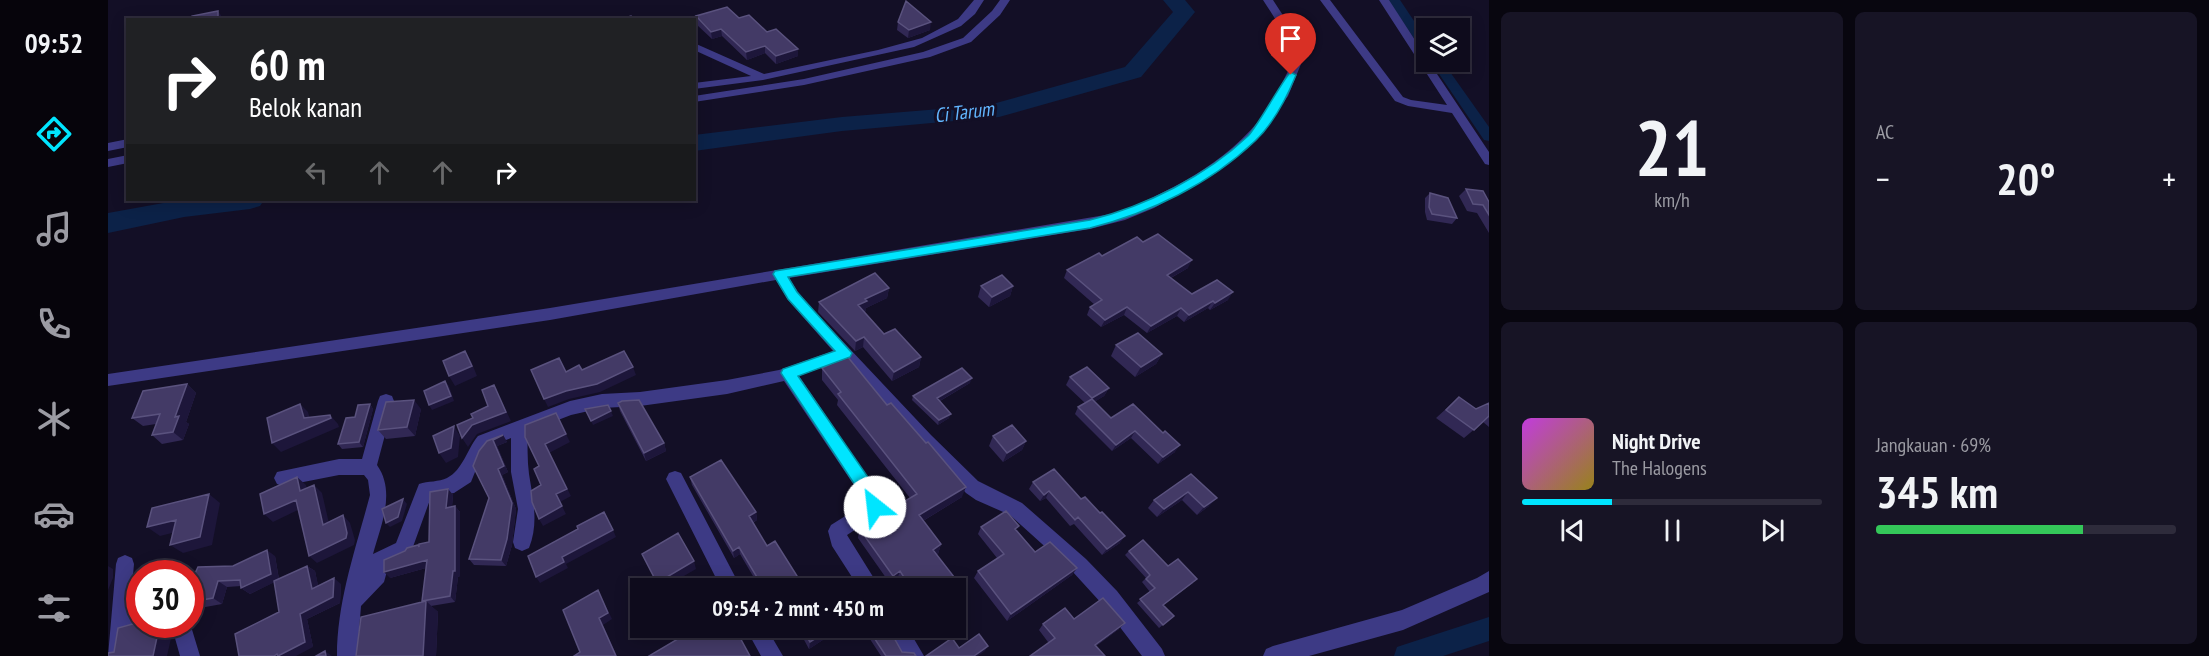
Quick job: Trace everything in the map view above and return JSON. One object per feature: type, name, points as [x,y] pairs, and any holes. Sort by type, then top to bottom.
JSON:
[{"type":"street","points":[[696,86],[729,84],[894,50],[954,26],[971,13],[980,0]]},
{"type":"street","points":[[696,99],[745,93],[848,74],[926,55],[966,40],[996,13],[1005,0]]},
{"type":"street","points":[[108,380],[550,314],[1090,224],[1120,217],[1149,205],[1212,170],[1253,137],[1282,96],[1296,64],[1295,56],[1281,20],[1268,0]]},
{"type":"street","points":[[1325,0],[1399,99],[1408,103],[1455,110]]},
{"type":"street","points":[[1384,0],[1489,161]]},
{"type":"street","points":[[696,47],[763,77]]},
{"type":"street","points":[[108,147],[126,143]]},
{"type":"street","points":[[108,163],[126,159]]},
{"type":"street","points":[[780,274],[793,296],[925,440],[972,487],[1016,509],[1079,565],[1110,598],[1155,656]]},
{"type":"street","points":[[352,602],[377,575],[381,558],[403,549],[425,490],[448,487],[456,483],[466,474],[481,443],[570,408],[602,401],[640,399],[727,387],[788,373],[845,353]]},
{"type":"street","points":[[788,373],[875,501],[875,507],[837,531],[839,540],[864,578]]},
{"type":"street","points":[[368,467],[386,401]]},
{"type":"street","points":[[519,427],[520,472],[526,509],[522,542]]},
{"type":"street","points":[[283,478],[339,467],[368,467]]},
{"type":"street","points":[[347,656],[347,636],[352,602],[379,495],[378,481],[368,467]]},
{"type":"street","points":[[675,479],[726,578]]},
{"type":"street","points":[[125,564],[126,575]]},
{"type":"street","points":[[1273,656],[1403,620],[1484,585],[1489,580]]},
{"type":"street","points":[[116,656],[126,630]]},
{"type":"street","points":[[185,638],[190,656]]},
{"type":"street","points":[[762,638],[773,656]]},
{"type":"street","points":[[902,638],[914,656]]},
{"type":"building","points":[[906,1],[931,22],[909,30],[898,22]]},
{"type":"building","points":[[727,7],[739,18],[749,15],[767,32],[776,29],[798,49],[776,56],[765,46],[746,52],[721,29],[711,32],[696,16]]},
{"type":"building","points":[[218,11],[218,18],[192,18],[192,16]]},
{"type":"building","points":[[1466,189],[1483,191],[1489,202],[1489,215],[1483,205],[1473,204]]},
{"type":"building","points":[[1430,193],[1448,198],[1457,218],[1432,214],[1429,207]]},
{"type":"building","points":[[1158,234],[1192,260],[1167,275],[1192,294],[1217,280],[1233,292],[1189,315],[1181,308],[1151,326],[1127,307],[1105,320],[1090,307],[1102,300],[1067,270],[1099,253],[1102,256],[1137,237],[1143,242]]},
{"type":"building","points":[[875,273],[889,288],[865,299],[867,301],[858,305],[884,334],[895,329],[921,357],[894,372],[864,337],[856,341],[819,302]]},
{"type":"building","points":[[1002,275],[1013,286],[992,297],[981,286]]},
{"type":"building","points":[[1138,333],[1162,354],[1141,367],[1116,345]]},
{"type":"building","points":[[465,351],[472,366],[449,376],[443,361]]},
{"type":"building","points":[[624,351],[633,367],[597,384],[544,399],[531,370],[559,358],[566,372],[579,365],[582,370]]},
{"type":"building","points":[[847,356],[887,405],[891,403],[966,487],[919,515],[941,544],[933,550],[955,578],[905,578],[900,571],[893,576],[859,528],[917,494],[838,394],[841,392],[822,368]]},
{"type":"building","points":[[1087,367],[1109,388],[1092,398],[1070,377]]},
{"type":"building","points":[[962,368],[972,378],[937,398],[951,414],[939,420],[913,396]]},
{"type":"building","points":[[445,381],[451,396],[429,405],[424,391]]},
{"type":"building","points":[[187,384],[175,417],[179,416],[173,432],[152,435],[160,414],[132,418],[143,391]]},
{"type":"building","points":[[494,385],[506,412],[472,425],[462,438],[457,425],[473,418],[471,414],[488,406],[482,390]]},
{"type":"building","points":[[1459,397],[1476,409],[1489,403],[1489,416],[1474,430],[1446,410]]},
{"type":"building","points":[[1092,399],[1111,418],[1133,404],[1163,433],[1165,431],[1180,445],[1163,457],[1135,431],[1116,445],[1078,407]]},
{"type":"building","points":[[414,400],[407,427],[378,430],[386,402]]},
{"type":"building","points":[[639,400],[664,443],[644,453],[618,403]]},
{"type":"building","points":[[300,404],[304,418],[330,415],[331,418],[272,443],[267,418]]},
{"type":"building","points":[[370,404],[359,442],[338,444],[346,418],[355,417],[358,405]]},
{"type":"building","points":[[608,405],[611,411],[591,421],[585,409]]},
{"type":"building","points":[[556,413],[566,434],[545,444],[567,489],[556,494],[562,506],[539,519],[532,502],[531,491],[541,485],[534,469],[539,466],[525,437],[525,425]]},
{"type":"building","points":[[1012,425],[1026,441],[1007,453],[993,436]]},
{"type":"building","points":[[454,426],[451,448],[439,453],[433,436]]},
{"type":"building","points":[[503,435],[493,440],[504,466],[498,469],[512,503],[507,539],[501,560],[469,559],[489,498],[473,466],[479,451],[487,441]]},
{"type":"building","points":[[721,460],[756,512],[749,516],[767,546],[775,541],[798,578],[757,578],[739,547],[733,551],[690,477]]},
{"type":"building","points":[[1054,469],[1081,499],[1085,497],[1125,536],[1107,549],[1078,517],[1075,520],[1049,491],[1044,495],[1033,482]]},
{"type":"building","points":[[1191,474],[1217,498],[1204,507],[1188,492],[1164,509],[1154,500]]},
{"type":"building","points":[[297,477],[300,491],[314,485],[323,525],[343,515],[347,533],[346,538],[309,556],[296,500],[264,514],[260,494]]},
{"type":"building","points":[[448,489],[446,508],[455,506],[455,571],[453,571],[450,596],[422,601],[427,560],[384,572],[384,560],[407,548],[418,545],[419,547],[419,544],[429,542],[430,492]]},
{"type":"building","points":[[209,494],[200,537],[170,545],[176,520],[147,527],[152,508]]},
{"type":"building","points":[[403,499],[398,517],[386,523],[382,509]]},
{"type":"building","points":[[1006,511],[1019,526],[1015,529],[1035,552],[1050,542],[1077,568],[1011,614],[978,571],[1004,554],[981,527]]},
{"type":"building","points":[[604,512],[613,530],[562,557],[564,562],[536,577],[528,556]]},
{"type":"building","points":[[678,533],[694,561],[665,578],[654,578],[642,554]]},
{"type":"building","points":[[1143,540],[1168,566],[1178,559],[1197,579],[1163,605],[1174,616],[1163,625],[1140,599],[1155,588],[1146,579],[1150,575],[1129,551]]},
{"type":"building","points":[[267,550],[271,574],[241,588],[240,580],[218,581],[213,598],[204,600],[204,567],[233,566]]},
{"type":"building","points":[[307,566],[312,589],[334,578],[333,597],[300,614],[305,642],[278,656],[277,654],[274,656],[239,656],[235,634],[279,612],[274,581]]},
{"type":"building","points":[[598,590],[608,613],[599,618],[616,656],[574,656],[580,652],[563,610]]},
{"type":"building","points":[[1103,598],[1125,623],[1095,645],[1105,656],[1030,656],[1055,638],[1043,624],[1065,608],[1074,619]]},
{"type":"building","points":[[426,601],[423,656],[356,656],[361,617]]},
{"type":"building","points":[[126,626],[126,638],[157,638],[153,656],[108,656],[108,653],[114,652],[118,628]]},
{"type":"building","points":[[979,634],[988,646],[974,656],[926,656],[952,638],[959,648]]},
{"type":"building","points":[[680,638],[740,638],[750,656],[649,656]]},
{"type":"building","points":[[874,638],[894,638],[902,652],[914,653],[916,656],[886,656]]},
{"type":"building","points":[[325,651],[326,656],[316,656]]},
{"type":"waterway","name":"Ci Tarum","points":[[696,143],[842,124],[990,112],[1133,72],[1185,12],[1173,0]]},
{"type":"waterway","points":[[1394,0],[1416,32]]},
{"type":"waterway","points":[[1444,72],[1489,137]]},
{"type":"waterway","name":"Ci Tarum","points":[[108,223],[184,208],[242,201]]},
{"type":"waterway","points":[[1406,656],[1489,629]]},
{"type":"route","points":[[875,507],[875,501],[788,373],[845,353],[793,296],[780,274],[1090,224],[1120,217],[1149,205],[1212,170],[1253,137],[1282,96],[1291,75]]}]
